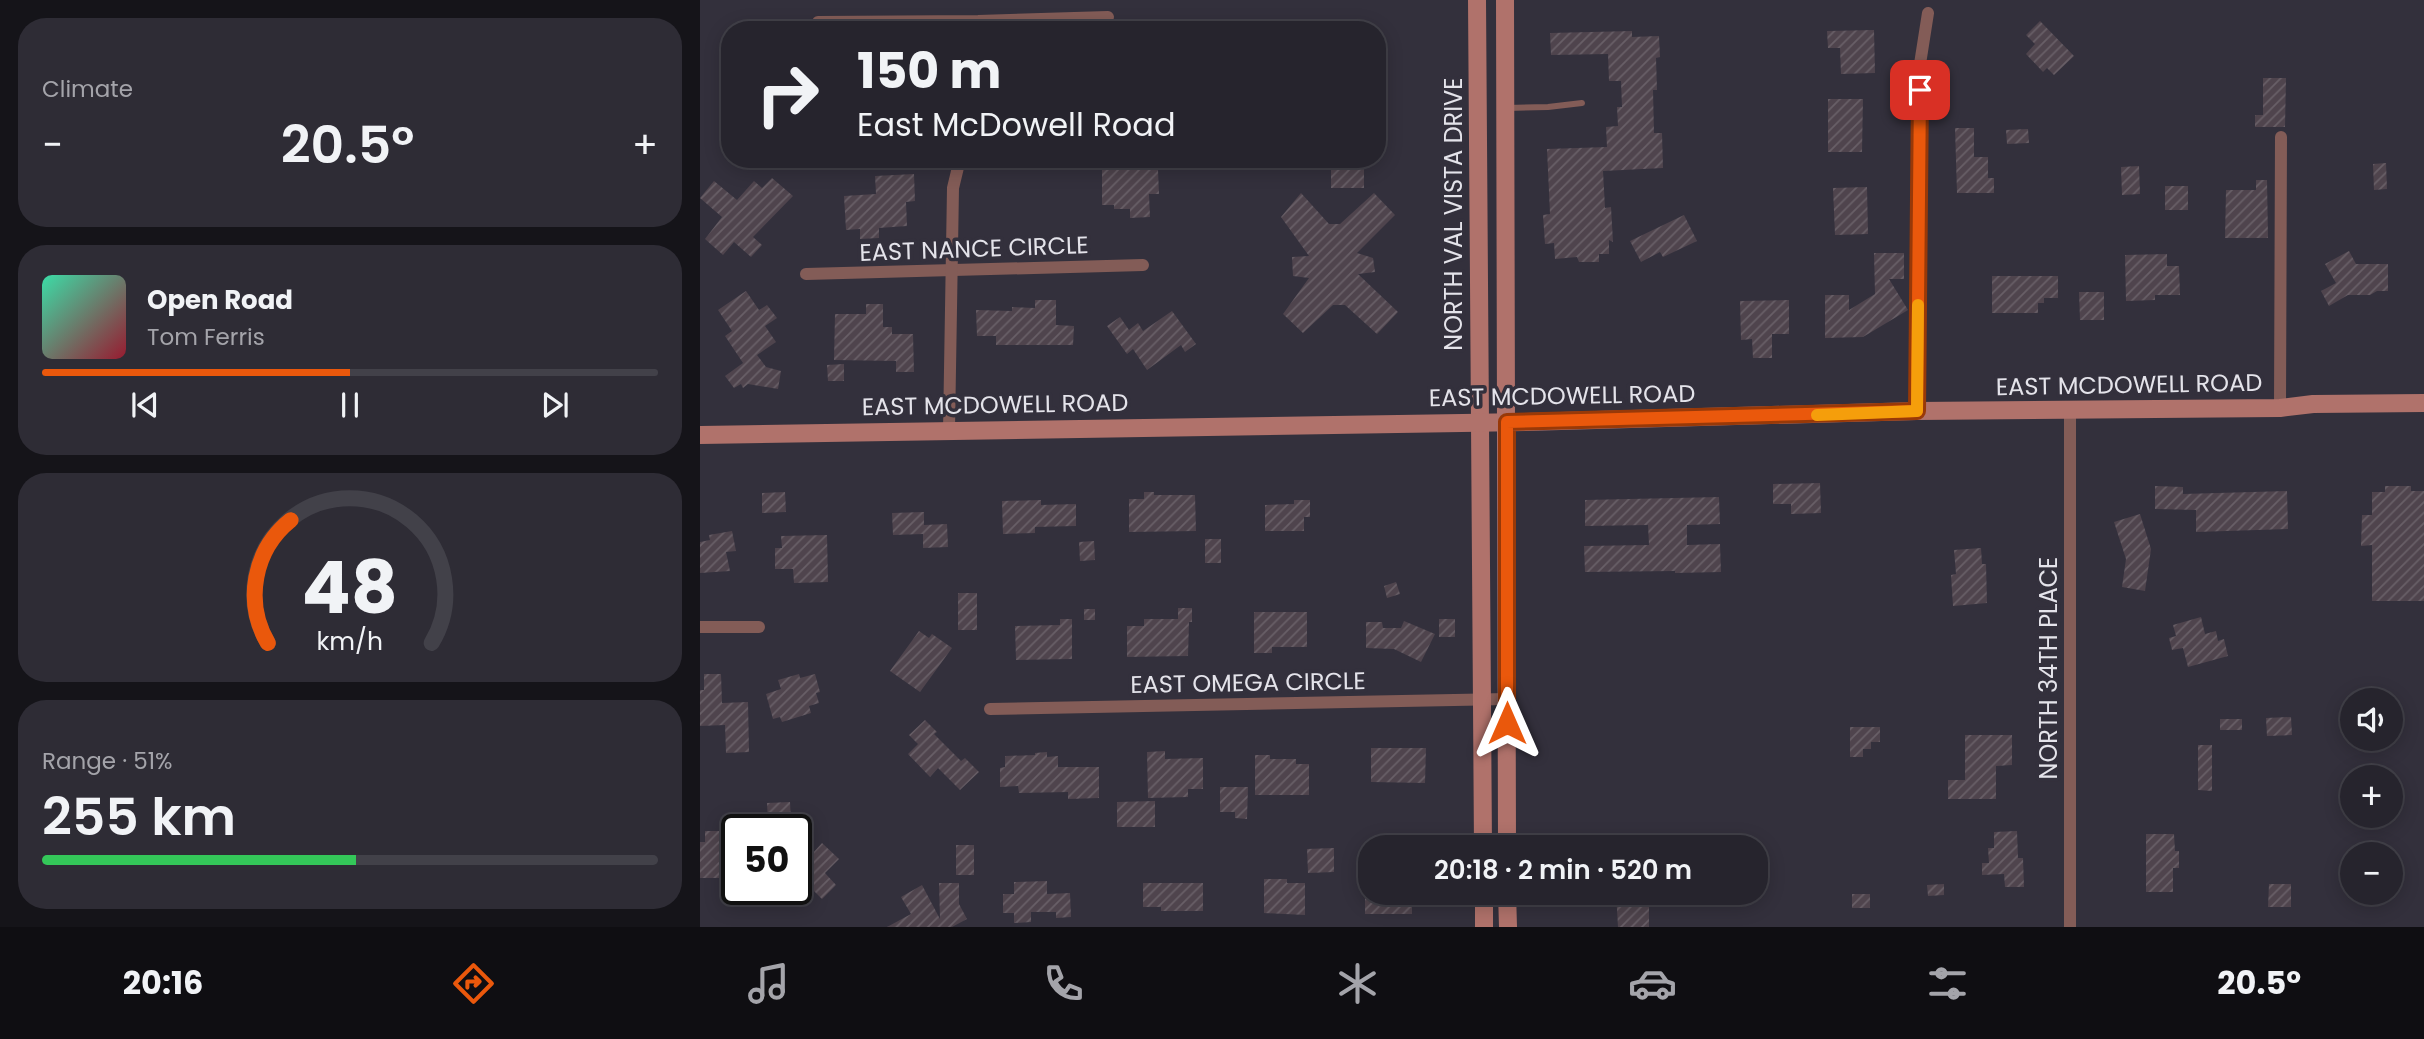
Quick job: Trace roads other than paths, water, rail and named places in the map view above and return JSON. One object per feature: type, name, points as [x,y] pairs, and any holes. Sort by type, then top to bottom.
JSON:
[{"type":"main road","name":"NORTH VAL VISTA DRIVE","points":[[1477,0],[1483,835]]},
{"type":"main road","points":[[1505,0],[1507,835]]},
{"type":"main road","points":[[1478,108],[1506,108]]},
{"type":"main road","name":"EAST MCDOWELL ROAD","points":[[700,435],[1507,422],[1917,411],[2280,408],[2313,404],[2424,403]]},
{"type":"main road","points":[[1484,905],[1484,927]]},
{"type":"main road","points":[[1507,905],[1508,927]]},
{"type":"street","points":[[1917,411],[1920,64],[1928,13]]},
{"type":"street","points":[[1043,21],[1108,17]]},
{"type":"street","points":[[2280,408],[2281,136]]},
{"type":"street","points":[[949,430],[950,271],[953,188],[958,168]]},
{"type":"street","name":"EAST NANCE CIRCLE","points":[[806,274],[1143,265]]},
{"type":"street","name":"NORTH 34TH PLACE","points":[[2070,410],[2070,927]]},
{"type":"street","points":[[700,628],[759,627]]},
{"type":"street","name":"EAST OMEGA CIRCLE","points":[[990,709],[1507,699]]},
{"type":"lane","points":[[1506,108],[1582,103]]}]
